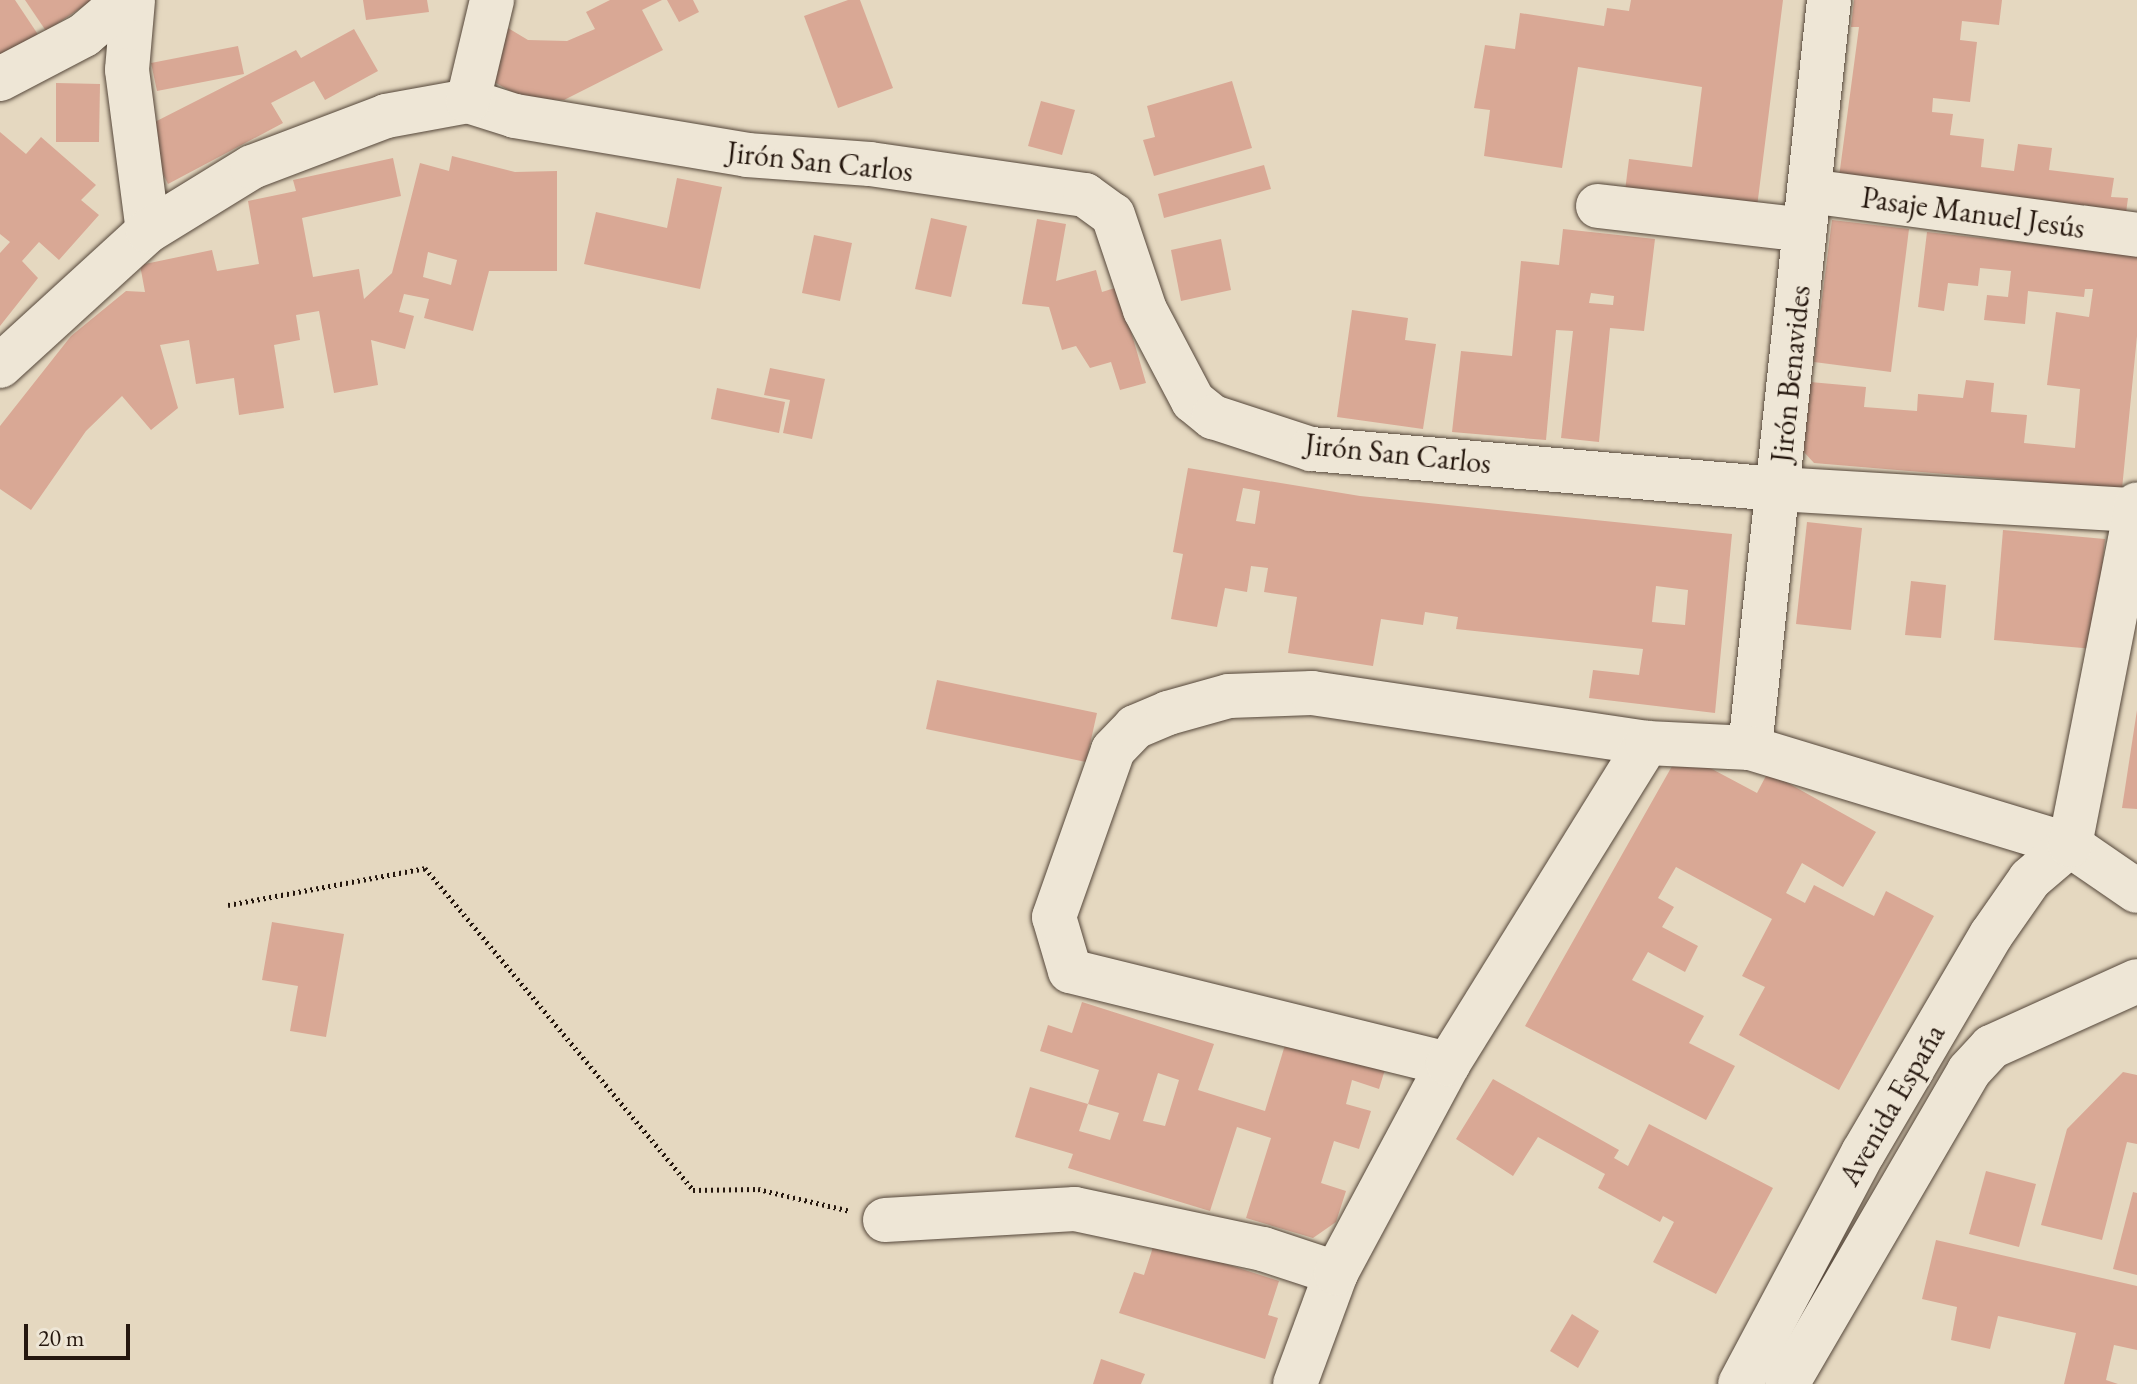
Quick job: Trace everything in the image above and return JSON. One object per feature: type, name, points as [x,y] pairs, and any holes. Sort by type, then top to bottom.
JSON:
[{"type":"street","points":[[0,79],[84,35],[125,0]]},
{"type":"street","points":[[133,0],[127,70],[148,231]]},
{"type":"street","points":[[0,366],[148,231],[252,167],[386,116],[468,101],[492,0]]},
{"type":"street","name":"Jirón Benavides","points":[[1750,748],[1829,0]]},
{"type":"street","name":"Jirón San Carlos","points":[[468,101],[515,116],[747,155],[870,164],[1085,195],[1113,215],[1145,310],[1193,401],[1213,417],[1311,449],[1779,489],[2137,508]]},
{"type":"street","name":"Pasaje Manuel Jesús","points":[[1598,206],[1807,211],[2137,235]]},
{"type":"street","points":[[2070,845],[2137,508]]},
{"type":"street","points":[[1448,1064],[1070,971],[1054,917],[1113,750],[1135,727],[1229,696],[1312,693],[1647,743],[1750,748],[2070,845],[2137,891]]},
{"type":"street","points":[[1295,1384],[1336,1273],[1448,1064],[1647,743]]},
{"type":"street","name":"Avenida España","points":[[1749,1381],[1863,1153],[1991,935],[2030,879],[2070,845]]},
{"type":"street","name":"Avenida España","points":[[1787,1384],[1969,1071],[1991,1047],[2137,981]]},
{"type":"street","points":[[885,1220],[1075,1209],[1263,1249],[1336,1273]]},
{"type":"path","points":[[228,905],[425,868],[693,1190],[758,1189],[885,1220]]},
{"type":"building","points":[[0,0],[15,0],[39,36],[0,61]]},
{"type":"building","points":[[25,0],[93,0],[46,31]]},
{"type":"building","points":[[363,0],[427,0],[429,12],[366,20]]},
{"type":"building","points":[[610,0],[662,0],[642,10],[663,50],[564,100],[524,99],[475,71],[503,25],[528,40],[567,41],[595,29],[586,12]]},
{"type":"building","points":[[667,0],[693,0],[699,12],[679,22]]},
{"type":"building","points":[[848,0],[860,0],[893,88],[838,108],[804,16]]},
{"type":"building","points":[[1631,0],[1783,0],[1757,207],[1625,191],[1629,159],[1692,167],[1702,87],[1578,67],[1562,168],[1484,156],[1490,110],[1474,108],[1485,45],[1515,49],[1520,13],[1604,26],[1607,8],[1629,11]]},
{"type":"building","points":[[1854,0],[2002,0],[1999,25],[1962,21],[1960,40],[1977,42],[1970,102],[1933,98],[1932,112],[1953,114],[1950,135],[1984,139],[1981,167],[2014,171],[2018,144],[2052,148],[2049,170],[2114,178],[2111,197],[2128,198],[2124,228],[1837,192],[1859,27],[1851,27]]},
{"type":"building","points":[[354,29],[378,71],[325,100],[314,81],[271,103],[283,123],[168,184],[141,129],[296,50],[301,58]]},
{"type":"building","points":[[238,46],[244,74],[157,91],[151,63]]},
{"type":"building","points":[[1232,81],[1252,148],[1154,176],[1143,140],[1155,137],[1147,106]]},
{"type":"building","points":[[56,83],[100,84],[99,142],[56,142]]},
{"type":"building","points":[[1041,101],[1075,110],[1062,155],[1028,146]]},
{"type":"building","points":[[0,132],[26,154],[41,137],[96,185],[81,200],[99,215],[59,260],[39,242],[22,261],[38,278],[0,326],[0,253],[10,242],[0,234]]},
{"type":"building","points":[[452,156],[515,172],[557,171],[557,271],[489,271],[473,331],[424,318],[429,299],[404,294],[399,312],[414,316],[405,349],[371,340],[378,385],[334,393],[319,311],[296,315],[300,340],[274,345],[284,408],[239,415],[234,378],[196,384],[189,340],[160,345],[178,408],[151,430],[122,396],[86,431],[31,510],[0,489],[0,426],[71,336],[126,291],[145,292],[140,265],[212,250],[217,271],[259,264],[248,201],[296,191],[293,180],[393,158],[401,196],[302,218],[313,277],[359,269],[364,299],[392,273],[420,163],[449,171]],"holes":[[[428,252],[457,260],[451,285],[423,277]]]},
{"type":"building","points":[[1264,165],[1271,189],[1164,218],[1158,194]]},
{"type":"building","points":[[677,178],[722,187],[700,289],[584,264],[596,212],[667,228]]},
{"type":"building","points":[[931,218],[967,226],[951,297],[915,289]]},
{"type":"building","points":[[1037,219],[1066,224],[1056,281],[1096,270],[1102,292],[1118,287],[1146,383],[1120,390],[1111,362],[1090,368],[1076,346],[1062,350],[1049,307],[1022,304]]},
{"type":"building","points":[[1832,220],[1909,229],[1891,372],[1814,362]]},
{"type":"building","points":[[1563,229],[1655,239],[1644,331],[1610,328],[1599,442],[1561,438],[1573,331],[1556,330],[1546,440],[1452,432],[1461,351],[1512,356],[1521,261],[1559,265]],"holes":[[[1591,293],[1614,296],[1613,305],[1589,303]]]},
{"type":"building","points":[[1927,232],[2137,255],[2137,336],[2122,489],[1814,463],[1803,451],[1810,382],[1866,387],[1864,407],[1917,411],[1918,394],[1963,398],[1966,380],[1994,383],[1991,412],[2027,415],[2024,443],[2075,448],[2080,389],[2047,385],[2056,312],[2089,317],[2093,289],[2085,289],[2084,297],[2028,291],[2025,324],[1984,320],[1987,295],[2008,297],[2011,271],[1980,268],[1978,286],[1948,283],[1944,311],[1918,307]]},
{"type":"building","points":[[814,235],[852,243],[840,301],[802,293]]},
{"type":"building","points":[[1221,239],[1231,290],[1181,301],[1171,250]]},
{"type":"building","points":[[1352,310],[1408,318],[1405,340],[1436,344],[1423,429],[1337,417]]},
{"type":"building","points":[[770,368],[825,379],[812,439],[783,433],[790,400],[764,395]]},
{"type":"building","points":[[717,388],[785,402],[779,433],[711,419]]},
{"type":"building","points":[[1188,468],[1360,496],[1732,534],[1715,713],[1589,698],[1593,670],[1639,675],[1643,649],[1456,629],[1458,617],[1425,612],[1423,625],[1381,619],[1373,666],[1288,653],[1297,597],[1264,592],[1268,568],[1251,566],[1247,592],[1225,588],[1217,627],[1171,619],[1183,554],[1173,552]],"holes":[[[1243,488],[1260,491],[1255,524],[1236,521]],[[1656,586],[1688,590],[1685,625],[1652,622]]]},
{"type":"building","points":[[1807,522],[1862,528],[1851,630],[1796,624]]},
{"type":"building","points":[[2003,530],[2105,539],[2094,649],[1994,640]]},
{"type":"building","points":[[1911,581],[1946,585],[1941,638],[1905,635]]},
{"type":"building","points":[[937,680],[1097,713],[1086,762],[926,729]]},
{"type":"building","points":[[2137,710],[2137,809],[2122,808]]},
{"type":"building","points":[[1680,752],[1757,793],[1768,772],[1876,832],[1843,887],[1802,863],[1786,893],[1805,903],[1814,885],[1874,916],[1886,891],[1934,916],[1839,1090],[1739,1035],[1765,987],[1742,976],[1772,919],[1676,867],[1658,898],[1674,907],[1662,927],[1698,946],[1685,972],[1648,952],[1632,980],[1704,1016],[1689,1043],[1735,1066],[1706,1120],[1525,1026]]},
{"type":"building","points":[[272,922],[344,934],[326,1037],[290,1031],[298,986],[262,980]]},
{"type":"building","points":[[1082,1002],[1214,1044],[1198,1090],[1265,1111],[1288,1035],[1387,1063],[1379,1089],[1352,1080],[1346,1104],[1371,1111],[1359,1149],[1334,1141],[1321,1183],[1346,1191],[1336,1222],[1313,1238],[1246,1218],[1271,1138],[1237,1127],[1210,1211],[1068,1168],[1073,1154],[1015,1137],[1030,1087],[1088,1104],[1099,1070],[1040,1051],[1048,1025],[1072,1033]],"holes":[[[1158,1073],[1179,1080],[1165,1126],[1143,1121]],[[1088,1104],[1119,1113],[1110,1140],[1079,1131]]]},
{"type":"building","points":[[2123,1072],[2137,1075],[2137,1144],[2127,1142],[2102,1240],[2041,1225],[2067,1129]]},
{"type":"building","points":[[1493,1079],[1619,1150],[1614,1158],[1628,1166],[1649,1124],[1773,1188],[1716,1294],[1653,1262],[1674,1222],[1663,1216],[1660,1222],[1598,1188],[1605,1174],[1538,1137],[1513,1176],[1456,1139]]},
{"type":"building","points":[[1986,1171],[2036,1184],[2019,1247],[1969,1234]]},
{"type":"building","points":[[2133,1192],[2137,1193],[2137,1275],[2113,1269]]},
{"type":"building","points":[[1936,1240],[2137,1286],[2137,1350],[2114,1345],[2106,1380],[2118,1384],[2064,1384],[2076,1333],[1998,1316],[1990,1349],[1951,1340],[1957,1307],[1922,1299]]},
{"type":"building","points":[[1155,1241],[1279,1281],[1268,1315],[1278,1318],[1265,1359],[1119,1313],[1134,1272],[1144,1275]]},
{"type":"building","points":[[1572,1314],[1599,1331],[1578,1368],[1550,1351]]},
{"type":"building","points":[[1101,1359],[1145,1374],[1141,1384],[1093,1384]]}]
